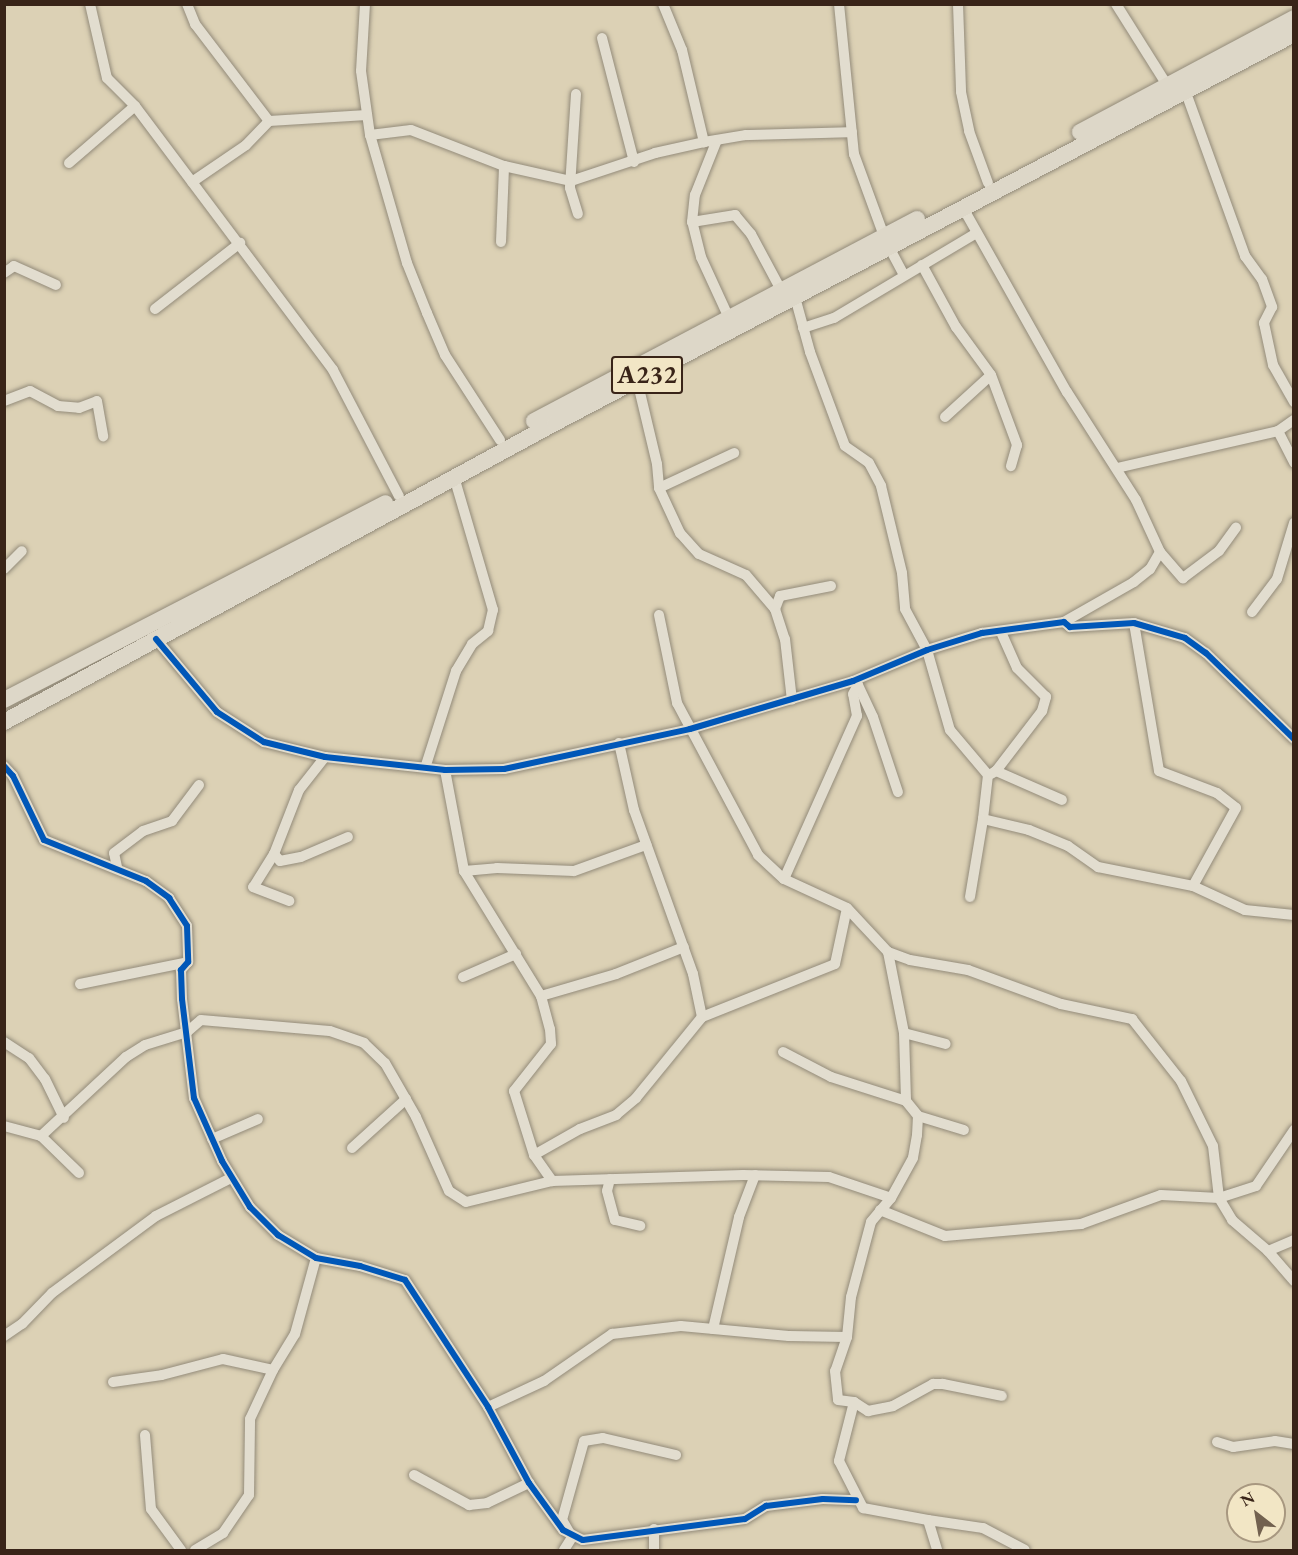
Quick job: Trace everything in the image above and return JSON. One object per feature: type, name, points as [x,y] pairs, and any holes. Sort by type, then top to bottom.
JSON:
[{"type":"highway","name":"A232","points":[[4,722],[637,380],[788,293],[1293,18]]},
{"type":"highway","name":"A232","points":[[886,241],[962,206],[1293,34]]},
{"type":"highway","name":"A232","points":[[6,696],[399,496],[729,318],[788,293]]},
{"type":"street","points":[[90,4],[107,78],[135,106],[240,243],[333,370],[399,496]]},
{"type":"street","points":[[187,4],[195,24],[269,121]]},
{"type":"street","points":[[365,4],[361,71],[370,135],[407,263],[445,355],[500,440]]},
{"type":"street","points":[[663,4],[682,51],[704,142]]},
{"type":"street","points":[[840,4],[854,154],[886,241],[904,274]]},
{"type":"street","points":[[958,4],[961,92],[969,131],[988,183]]},
{"type":"street","points":[[1116,4],[1167,85]]},
{"type":"street","points":[[602,38],[634,162]]},
{"type":"street","points":[[1185,90],[1245,256],[1262,279],[1269,298],[1272,307],[1264,323],[1273,365],[1293,402]]},
{"type":"street","points":[[576,94],[571,181],[578,214]]},
{"type":"street","points":[[69,163],[135,106]]},
{"type":"street","points":[[192,182],[246,145],[269,121],[367,116]]},
{"type":"street","points":[[370,135],[411,130],[504,166],[571,181],[634,162],[655,153],[704,142],[746,135],[852,132]]},
{"type":"street","points":[[717,140],[695,195],[692,222],[701,257],[729,318]]},
{"type":"street","points":[[501,242],[504,166]]},
{"type":"street","points":[[962,206],[975,234],[1067,392],[1117,468],[1160,552],[1183,578],[1219,550],[1236,528]]},
{"type":"street","points":[[692,222],[735,215],[751,234],[788,293],[803,328],[845,446],[869,462],[882,486],[902,573],[905,609],[927,650],[951,730],[992,773],[1062,800]]},
{"type":"street","points":[[803,328],[834,318],[904,274],[975,234]]},
{"type":"street","points":[[155,309],[240,243]]},
{"type":"street","points":[[922,265],[956,327],[992,375],[1017,445],[1011,466]]},
{"type":"street","points":[[4,273],[14,266],[56,285]]},
{"type":"street","points":[[945,417],[992,375]]},
{"type":"street","points":[[637,380],[657,464],[659,489],[680,533],[699,554],[732,565],[746,575],[775,609],[785,639],[792,700]]},
{"type":"street","points":[[4,401],[30,391],[58,406],[79,408],[97,401],[103,436]]},
{"type":"street","points":[[1117,468],[1278,431],[1293,420]]},
{"type":"street","points":[[1278,431],[1293,463]]},
{"type":"street","points":[[659,489],[734,453]]},
{"type":"street","points":[[426,765],[456,670],[472,644],[488,631],[493,610],[454,477]]},
{"type":"street","points":[[1252,612],[1278,579],[1293,523]]},
{"type":"street","points":[[4,569],[22,550]]},
{"type":"street","points":[[156,639],[217,712],[264,742],[325,757],[426,765],[445,770],[504,769],[690,729],[855,683],[927,650],[982,633],[1064,622],[1134,582],[1150,569],[1160,552]]},
{"type":"street","points":[[775,609],[780,596],[831,586]]},
{"type":"street","points":[[658,615],[677,703],[758,855],[784,879],[847,908],[888,952],[910,960],[968,970],[1061,1004],[1132,1019],[1180,1080],[1213,1146],[1219,1198],[1232,1220],[1268,1251],[1293,1281]]},
{"type":"street","points":[[1064,622],[1070,627],[1134,623],[1155,626],[1192,643],[1293,739]]},
{"type":"street","points":[[1134,623],[1159,771],[1217,793],[1236,808],[1193,886]]},
{"type":"street","points":[[970,897],[992,773],[1042,711],[1046,697],[1017,668],[1001,632]]},
{"type":"street","points":[[855,683],[873,717],[898,792]]},
{"type":"street","points":[[784,879],[857,716],[853,694],[855,683]]},
{"type":"street","points":[[619,743],[646,845],[684,947],[702,1017]]},
{"type":"street","points":[[289,901],[253,887],[274,854],[299,790],[325,757]]},
{"type":"street","points":[[4,766],[13,776],[44,840],[56,848],[117,867],[169,898],[187,926],[188,962],[181,970],[194,1098],[231,1178],[250,1207],[278,1234],[316,1258],[360,1266],[405,1280],[488,1407],[529,1483],[572,1537],[583,1540],[745,1519],[766,1506],[823,1499],[856,1500]]},
{"type":"street","points":[[445,770],[464,871],[541,996],[551,1044],[514,1091],[534,1155],[552,1181]]},
{"type":"street","points":[[117,867],[114,853],[143,831],[172,821],[199,785]]},
{"type":"street","points":[[983,819],[1029,830],[1068,846],[1098,867],[1193,886],[1245,910],[1293,915]]},
{"type":"street","points":[[274,854],[280,861],[301,857],[348,837]]},
{"type":"street","points":[[464,871],[497,867],[574,871],[646,845]]},
{"type":"street","points":[[534,1155],[580,1129],[616,1115],[636,1098],[702,1017],[835,964],[847,908]]},
{"type":"street","points":[[541,996],[616,974],[684,947]]},
{"type":"street","points":[[888,952],[904,1034],[906,1101]]},
{"type":"street","points":[[463,977],[516,954]]},
{"type":"street","points":[[80,984],[188,962]]},
{"type":"street","points":[[41,1136],[64,1118],[126,1057],[145,1045],[187,1032],[201,1020],[330,1031],[364,1043],[384,1063],[406,1100],[449,1191],[466,1202],[552,1181],[754,1175],[828,1177],[891,1197]]},
{"type":"street","points":[[904,1034],[946,1044]]},
{"type":"street","points":[[4,1042],[29,1058],[45,1079],[64,1118]]},
{"type":"street","points":[[783,1052],[831,1077],[906,1101],[918,1116],[964,1130]]},
{"type":"street","points":[[352,1148],[406,1100]]},
{"type":"street","points":[[918,1116],[913,1158],[891,1197],[871,1222],[851,1297],[847,1337],[835,1371],[838,1400],[854,1402],[868,1411],[893,1406],[933,1384],[1002,1396]]},
{"type":"street","points":[[212,1138],[258,1119]]},
{"type":"street","points":[[4,1126],[41,1136],[79,1173]]},
{"type":"street","points":[[880,1210],[945,1236],[1081,1224],[1161,1196],[1219,1198],[1256,1186],[1293,1130]]},
{"type":"street","points":[[713,1329],[739,1217],[754,1175]]},
{"type":"street","points":[[4,1336],[22,1324],[52,1293],[156,1216],[231,1178]]},
{"type":"street","points":[[610,1179],[607,1191],[615,1220],[640,1226]]},
{"type":"street","points":[[1268,1251],[1293,1240]]},
{"type":"street","points":[[195,1551],[223,1533],[249,1495],[250,1419],[273,1370],[295,1334],[316,1258]]},
{"type":"street","points":[[488,1407],[544,1381],[612,1334],[681,1326],[789,1336],[847,1337]]},
{"type":"street","points":[[113,1382],[162,1375],[224,1359],[273,1370]]},
{"type":"street","points":[[854,1402],[839,1461],[856,1500],[863,1508],[880,1514],[983,1528],[1025,1551]]},
{"type":"street","points":[[145,1435],[151,1509],[181,1551]]},
{"type":"street","points":[[572,1537],[562,1520],[584,1441],[603,1437],[675,1455]]},
{"type":"street","points":[[1217,1442],[1233,1447],[1275,1441],[1293,1444]]},
{"type":"street","points":[[414,1474],[470,1505],[487,1503],[529,1483]]},
{"type":"street","points":[[928,1520],[937,1551]]},
{"type":"street","points":[[654,1529],[654,1551]]},
{"type":"street","points":[[564,1551],[572,1537]]},
{"type":"cycle path","points":[[156,639],[217,712],[264,742],[325,757],[445,770],[504,769],[690,729],[853,681],[927,650],[982,633],[1064,622],[1070,627],[1134,623],[1185,638],[1206,653],[1294,739]]},
{"type":"cycle path","points":[[4,766],[13,776],[44,840],[146,881],[169,898],[187,926],[188,962],[181,970],[182,999],[194,1098],[222,1161],[250,1207],[278,1235],[316,1258],[360,1266],[405,1280],[488,1407],[529,1483],[563,1530],[583,1540],[745,1519],[766,1506],[823,1499],[856,1500]]}]
